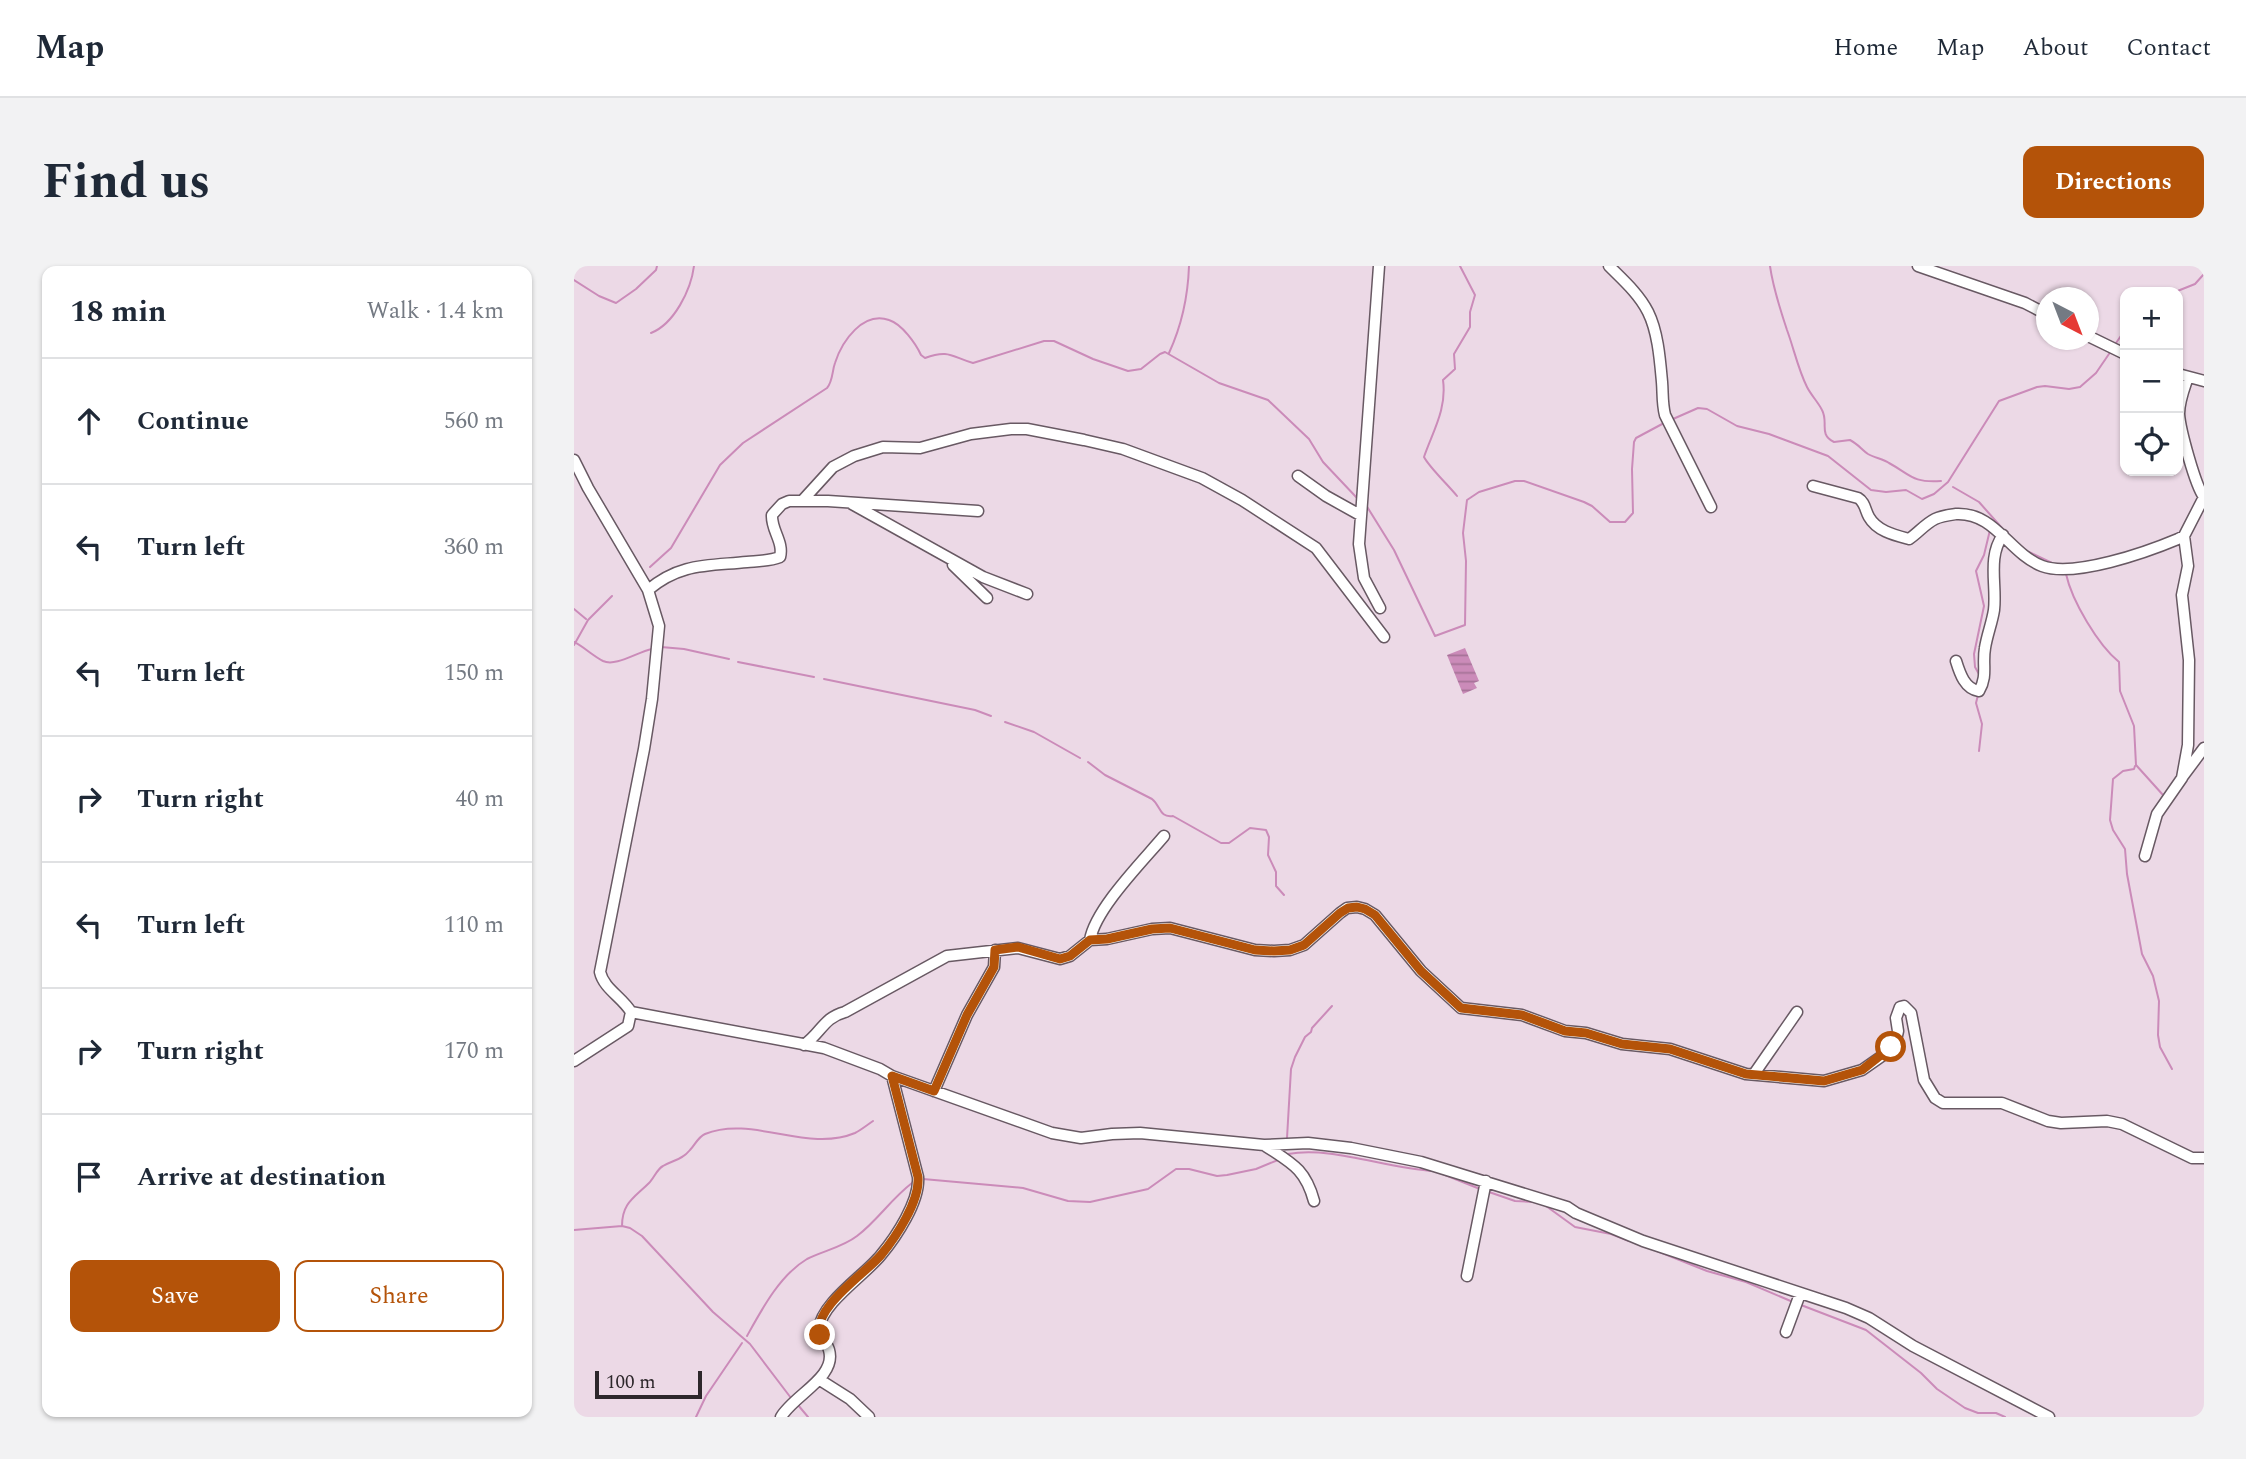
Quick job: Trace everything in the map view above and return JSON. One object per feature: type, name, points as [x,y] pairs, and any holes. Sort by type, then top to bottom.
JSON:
[{"type":"street","points":[[1379,266],[1359,544],[1364,578],[1380,608]]},
{"type":"street","points":[[1609,266],[1650,314],[1658,353],[1661,402],[1665,415],[1711,507]]},
{"type":"street","points":[[1918,266],[2036,309]]},
{"type":"street","points":[[2099,341],[2120,352]]},
{"type":"street","points":[[2183,375],[2204,381]]},
{"type":"street","points":[[2179,413],[2195,480],[2204,497],[2184,536],[2188,566],[2182,594],[2189,660],[2189,734],[2182,778]]},
{"type":"street","points":[[802,501],[833,467],[842,461],[883,447],[920,448],[971,435],[1011,429],[1049,433],[1110,446],[1202,478],[1242,500],[1316,548],[1384,637]]},
{"type":"street","points":[[574,460],[648,590],[659,626],[652,699],[635,800],[600,972],[602,980],[626,1003],[631,1012],[628,1026],[574,1061]]},
{"type":"street","points":[[1298,476],[1360,515]]},
{"type":"street","points":[[1813,486],[1863,500],[1875,526],[1909,539],[1941,517],[1963,514],[1984,519],[2029,559],[2054,569],[2112,561],[2184,536]]},
{"type":"street","points":[[648,590],[663,578],[694,567],[780,557],[781,547],[771,522],[772,516],[782,504],[789,501],[848,502],[978,511]]},
{"type":"street","points":[[848,502],[983,577],[1027,594]]},
{"type":"street","points":[[1956,661],[1967,685],[1979,691],[1985,676],[1985,648],[1994,611],[1993,552],[2003,535]]},
{"type":"street","points":[[944,555],[987,598]]},
{"type":"street","points":[[2145,856],[2157,814],[2204,748]]},
{"type":"street","points":[[1090,940],[1092,931],[1107,905],[1164,836]]},
{"type":"street","points":[[804,1045],[814,1038],[832,1015],[845,1012],[947,956],[1018,947],[1060,959],[1070,956],[1090,940],[1170,928],[1255,950],[1290,950],[1304,945],[1340,913],[1357,907],[1375,915],[1421,971],[1461,1008],[1522,1015],[1565,1031],[1586,1033],[1622,1044],[1670,1049],[1746,1074],[1824,1081],[1862,1070],[1882,1056],[1896,1040],[1896,1018],[1900,1007],[1904,1006],[1911,1013],[1924,1080],[1935,1098],[1943,1103],[2002,1103],[2048,1121],[2122,1124],[2192,1158],[2204,1158]]},
{"type":"street","points":[[934,1091],[967,1015],[994,967],[995,950]]},
{"type":"street","points":[[631,1012],[824,1048],[892,1076],[1052,1133],[1081,1138],[1140,1133],[1264,1145],[1308,1143],[1351,1147],[1421,1162],[1567,1206],[1576,1213],[1643,1241],[1846,1308],[2049,1417]]},
{"type":"street","points":[[1754,1074],[1797,1012]]},
{"type":"street","points":[[781,1417],[789,1404],[820,1380],[826,1372],[830,1351],[819,1329],[822,1315],[859,1274],[881,1256],[910,1211],[918,1193],[918,1177],[892,1076]]},
{"type":"street","points":[[1264,1145],[1298,1169],[1309,1184],[1314,1201]]},
{"type":"street","points":[[1466,1276],[1486,1181]]},
{"type":"street","points":[[1786,1332],[1800,1294]]},
{"type":"street","points":[[820,1380],[850,1399],[869,1417]]},
{"type":"shaded area","points":[[1465,648],[1479,681],[1474,683],[1477,688],[1463,694],[1447,655]]},
{"type":"waterway","points":[[574,280],[616,303],[636,289],[657,266]]},
{"type":"waterway","points":[[651,333],[667,322],[680,305],[694,266]]},
{"type":"waterway","points":[[1169,353],[1183,311],[1189,266]]},
{"type":"waterway","points":[[1457,496],[1424,457],[1441,410],[1443,380],[1455,369],[1454,354],[1470,327],[1470,312],[1475,295],[1460,266]]},
{"type":"waterway","points":[[1770,266],[1777,298],[1799,366],[1807,387],[1822,410],[1825,432],[1829,439],[1834,442],[1850,440],[1868,454],[1918,479],[1941,481]]},
{"type":"waterway","points":[[2183,289],[2195,284],[2204,274]]},
{"type":"waterway","points":[[650,567],[671,548],[720,465],[743,443],[827,388],[838,354],[848,337],[862,324],[880,318],[899,326],[925,358],[945,354],[973,363],[1044,341],[1054,341],[1128,371],[1141,369],[1165,352],[1219,383],[1268,400],[1309,439],[1323,462],[1357,498]]},
{"type":"waterway","points":[[2116,343],[2120,337]]},
{"type":"waterway","points":[[1673,419],[1698,408],[1707,409],[1737,426],[1769,434],[1828,456],[1871,490],[1906,490],[1922,499],[1934,494],[1948,482],[1999,401],[2037,387],[2080,387],[2096,373],[2111,351]]},
{"type":"waterway","points":[[1366,505],[1394,550],[1435,636],[1465,625],[1466,561],[1463,533],[1467,500],[1479,492],[1515,481],[1524,481],[1584,502],[1610,522],[1625,522],[1633,513],[1634,442],[1636,438],[1664,423]]},
{"type":"waterway","points":[[1953,487],[1979,502],[2002,528]]},
{"type":"waterway","points":[[1980,676],[1975,667],[1974,654],[1984,606],[1976,571],[1984,555],[1990,530]]},
{"type":"waterway","points":[[2029,552],[2052,563]]},
{"type":"waterway","points":[[2066,574],[2087,622],[2119,662],[2120,691],[2134,726],[2136,765],[2163,795]]},
{"type":"waterway","points":[[574,645],[588,620],[612,596]]},
{"type":"waterway","points":[[574,609],[586,619]]},
{"type":"waterway","points":[[574,642],[608,662],[620,661],[652,649]]},
{"type":"waterway","points":[[661,647],[729,659]]},
{"type":"waterway","points":[[738,662],[814,677]]},
{"type":"waterway","points":[[824,679],[975,710],[991,716]]},
{"type":"waterway","points":[[1978,695],[1976,703],[1982,724],[1979,751]]},
{"type":"waterway","points":[[1005,722],[1034,732],[1080,758]]},
{"type":"waterway","points":[[1088,762],[1105,775],[1152,799],[1165,815],[1173,816],[1221,843],[1229,843],[1250,828],[1266,830],[1269,837],[1268,855],[1276,872],[1276,886],[1284,895]]},
{"type":"waterway","points":[[2135,766],[2113,779],[2110,820],[2125,849],[2142,954],[2153,976],[2159,1001],[2160,1047],[2172,1069]]},
{"type":"waterway","points":[[1287,1138],[1291,1069],[1295,1057],[1305,1037],[1332,1006]]},
{"type":"waterway","points":[[622,1226],[627,1206],[659,1169],[684,1156],[705,1134],[723,1129],[742,1129],[818,1139],[837,1138],[855,1133],[873,1121]]},
{"type":"waterway","points":[[1288,1154],[1305,1152],[1342,1155],[1434,1171]]},
{"type":"waterway","points":[[923,1179],[1023,1188],[1068,1201],[1090,1202],[1148,1189],[1176,1169],[1189,1169],[1217,1176],[1256,1169],[1278,1160]]},
{"type":"waterway","points":[[1440,1173],[1480,1189]]},
{"type":"waterway","points":[[747,1336],[772,1293],[788,1274],[807,1259],[857,1236],[912,1183]]},
{"type":"waterway","points":[[1489,1192],[1515,1201],[1534,1202]]},
{"type":"waterway","points":[[1546,1206],[1575,1227],[1611,1234],[1629,1241]]},
{"type":"waterway","points":[[574,1230],[622,1226],[642,1236],[713,1312],[750,1344],[791,1398]]},
{"type":"waterway","points":[[1657,1251],[1707,1271],[1746,1282],[1793,1302]]},
{"type":"waterway","points":[[1801,1305],[1866,1330],[1937,1389],[1965,1408],[2005,1417]]},
{"type":"waterway","points":[[696,1417],[706,1396],[742,1343]]},
{"type":"waterway","points":[[798,1405],[808,1417]]},
{"type":"route","points":[[820,1335],[822,1315],[859,1274],[881,1256],[910,1211],[918,1193],[918,1177],[892,1076],[934,1091],[967,1015],[994,967],[995,950],[1018,947],[1060,959],[1070,956],[1090,940],[1170,928],[1255,950],[1290,950],[1304,945],[1340,913],[1357,907],[1375,915],[1421,971],[1461,1008],[1522,1015],[1565,1031],[1586,1033],[1622,1044],[1670,1049],[1746,1074],[1824,1081],[1862,1070],[1891,1047]]}]
